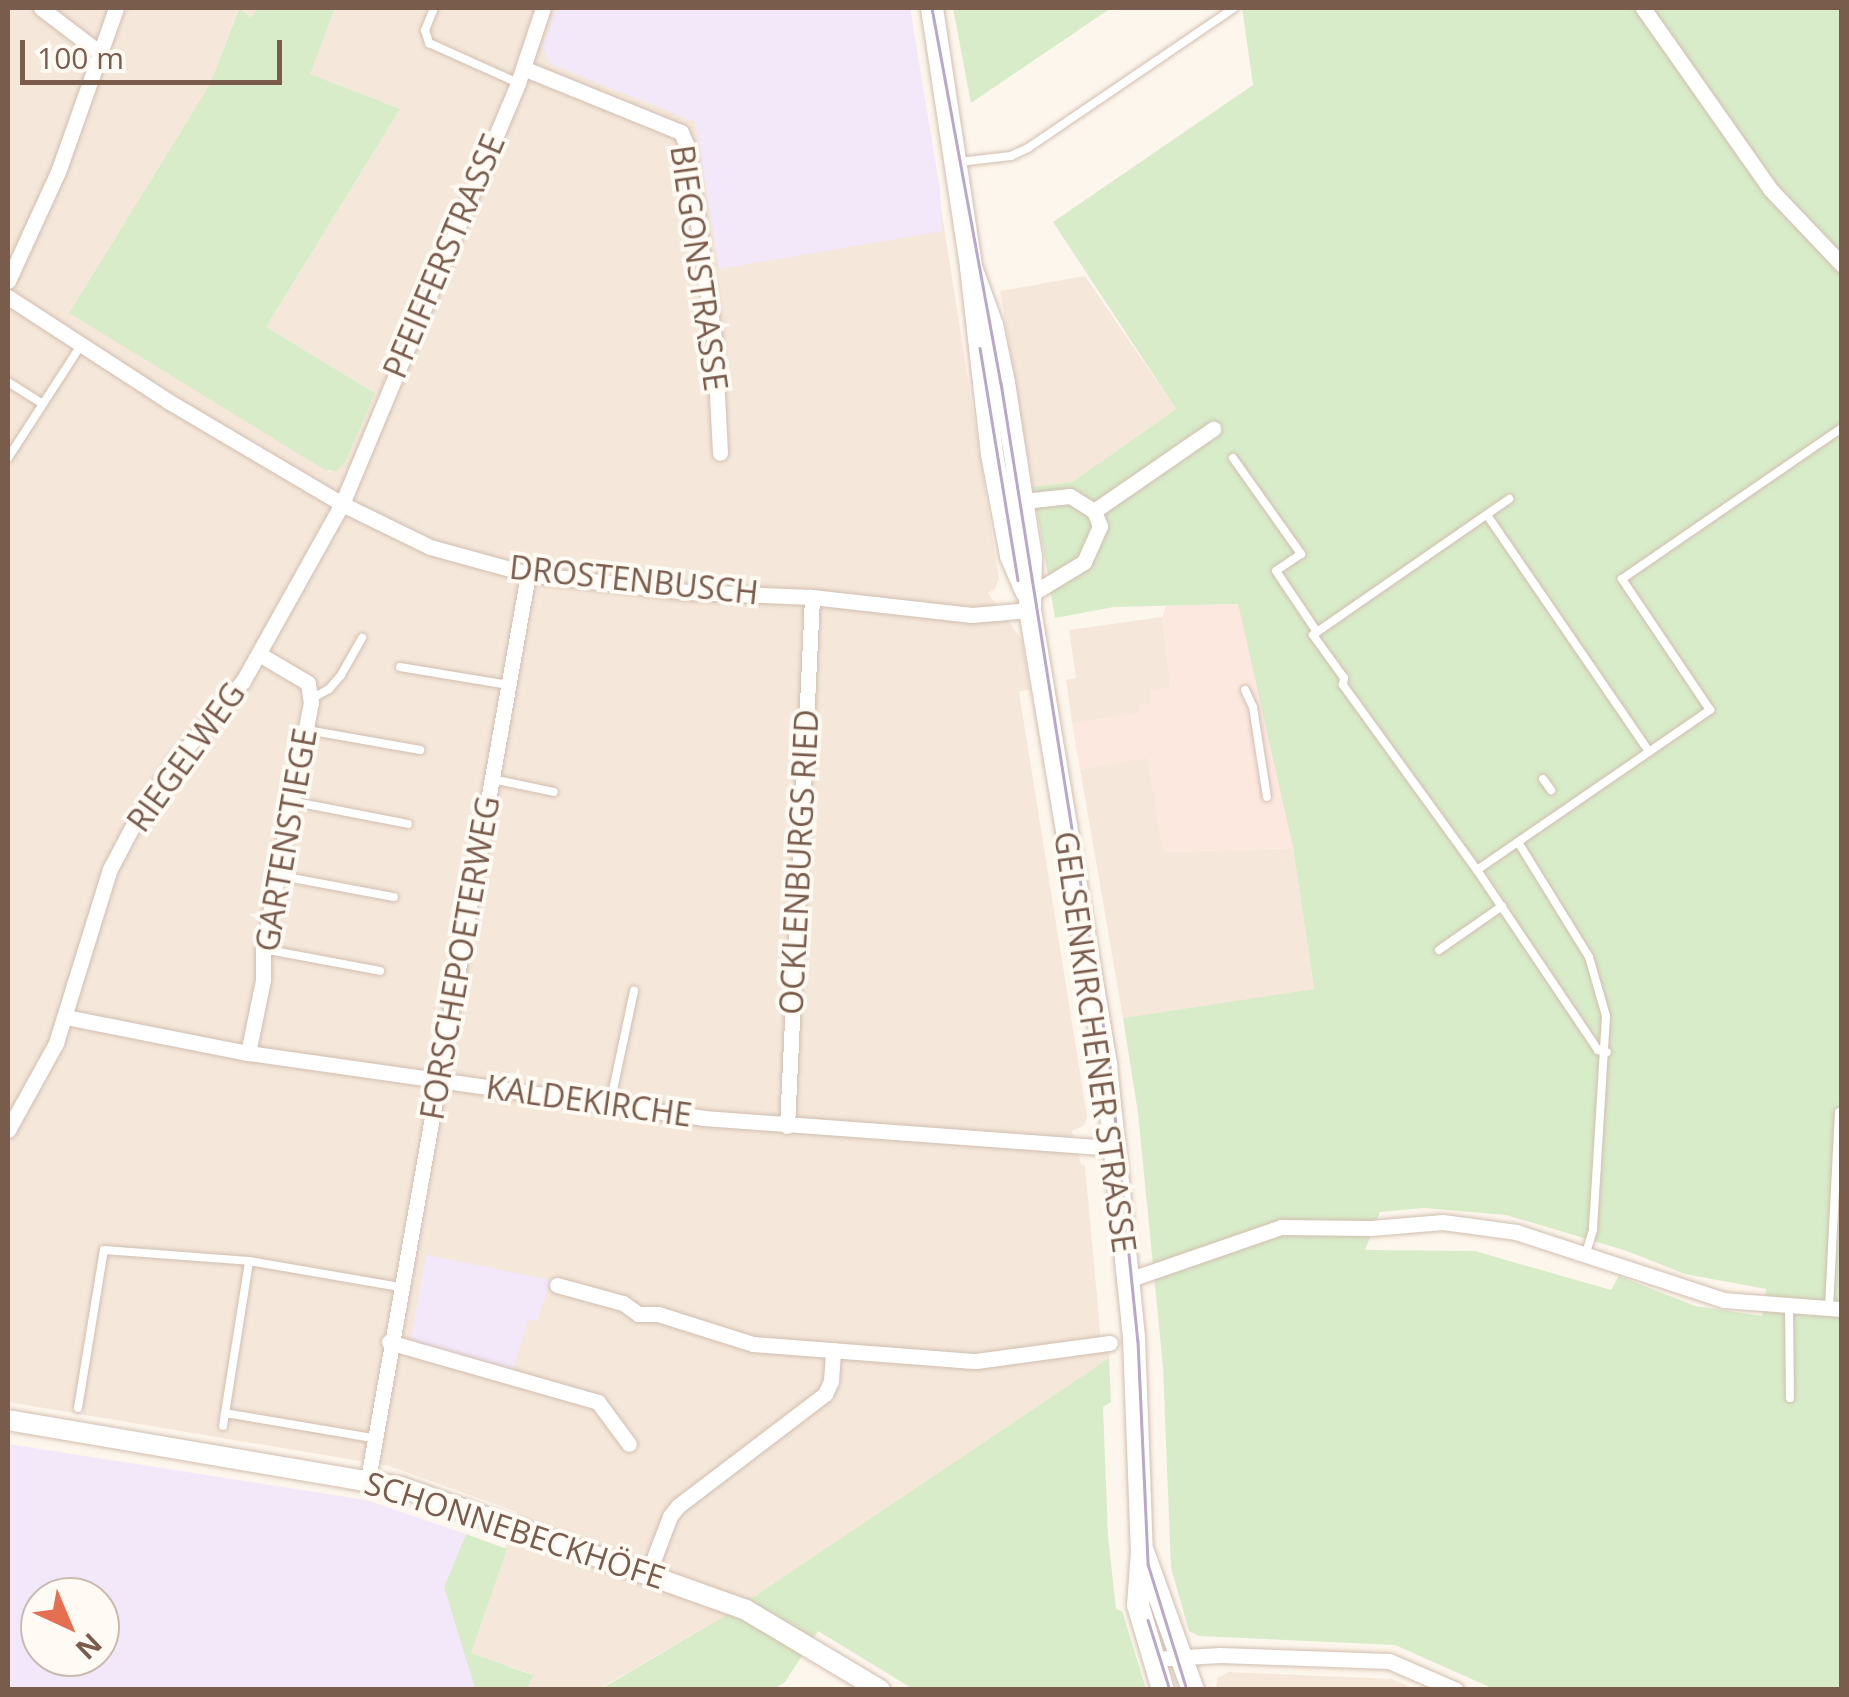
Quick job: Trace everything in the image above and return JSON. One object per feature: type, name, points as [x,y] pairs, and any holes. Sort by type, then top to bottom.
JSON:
[{"type":"main road","name":"GELSENKIRCHENER STRASSE","points":[[932,8],[971,266],[992,454],[1011,556],[1029,603]]},
{"type":"main road","name":"GELSENKIRCHENER STRASSE","points":[[971,266],[992,325],[1023,501],[1031,557],[1029,603],[1116,1148],[1128,1280],[1142,1551],[1138,1605],[1163,1690]]},
{"type":"main road","name":"GELSENKIRCHENER STRASSE","points":[[1142,1551],[1193,1690]]},
{"type":"street","points":[[41,8],[100,53]]},
{"type":"street","points":[[8,282],[58,172],[116,8]]},
{"type":"street","name":"PFEIFFERSTRASSE","points":[[342,504],[520,75],[543,8]]},
{"type":"street","points":[[1643,8],[1770,189],[1842,265]]},
{"type":"street","name":"BIEGONSTRASSE","points":[[520,75],[681,132],[687,146],[714,338],[720,453]]},
{"type":"street","name":"DROSTENBUSCH","points":[[8,296],[81,345],[342,504],[430,547],[528,574],[688,592],[812,597],[972,615],[1029,603]]},
{"type":"street","points":[[1094,511],[1213,429]]},
{"type":"street","points":[[1023,501],[1070,496],[1094,511],[1100,535],[1084,562],[1029,603]]},
{"type":"street","name":"RIEGELWEG","points":[[8,1130],[12,1109],[66,1017],[84,945],[110,869],[139,814],[260,654],[342,504]]},
{"type":"street","name":"FORSCHEPOETERWEG","points":[[368,1478],[389,1342],[440,1078],[528,574]]},
{"type":"street","name":"OCKLENBURGS RIED","points":[[787,1126],[812,597]]},
{"type":"street","name":"GARTENSTIEGE","points":[[248,1054],[263,980],[263,949],[276,874],[311,699],[308,683],[260,654]]},
{"type":"street","name":"KALDEKIRCHE","points":[[66,1017],[248,1054],[610,1104],[787,1126],[1116,1148]]},
{"type":"street","points":[[1128,1280],[1294,1224],[1371,1228],[1429,1222],[1472,1224],[1586,1253],[1649,1272],[1691,1292],[1835,1309]]},
{"type":"street","points":[[558,1285],[624,1303],[638,1314],[658,1314],[753,1344],[976,1361],[1110,1343]]},
{"type":"street","points":[[389,1342],[598,1402],[629,1444]]},
{"type":"street","points":[[648,1574],[670,1516],[678,1506],[825,1394],[833,1350]]},
{"type":"street","name":"SCHONNEBECKHÖFE","points":[[8,1420],[368,1478],[648,1574],[768,1620],[880,1690]]},
{"type":"street","points":[[1152,1659],[1180,1656],[1389,1661],[1456,1690]]},
{"type":"lane","points":[[434,8],[425,30],[430,44],[520,75]]},
{"type":"lane","points":[[954,163],[1011,156],[1028,148],[1234,8]]},
{"type":"lane","points":[[8,458],[81,345]]},
{"type":"lane","points":[[8,382],[43,404]]},
{"type":"lane","points":[[1477,870],[1564,806],[1710,710],[1622,578],[1842,428]]},
{"type":"lane","points":[[1234,458],[1301,554],[1276,571],[1317,632]]},
{"type":"lane","points":[[1510,499],[1314,634],[1358,707],[1477,870],[1598,1050],[1606,1052]]},
{"type":"lane","points":[[1486,515],[1649,752]]},
{"type":"lane","points":[[311,699],[329,689],[341,675],[362,638]]},
{"type":"lane","points":[[400,667],[508,685]]},
{"type":"lane","points":[[1244,690],[1253,707],[1267,797]]},
{"type":"lane","points":[[306,730],[420,750]]},
{"type":"lane","points":[[492,779],[554,792]]},
{"type":"lane","points":[[1543,779],[1550,790]]},
{"type":"lane","points":[[290,801],[408,824]]},
{"type":"lane","points":[[1518,842],[1590,956],[1606,1016],[1593,1230],[1586,1253]]},
{"type":"lane","points":[[276,874],[394,898]]},
{"type":"lane","points":[[1438,950],[1502,906]]},
{"type":"lane","points":[[263,949],[380,970]]},
{"type":"lane","points":[[610,1104],[634,991]]},
{"type":"lane","points":[[1835,1309],[1831,1271],[1839,1195],[1839,1112]]},
{"type":"lane","points":[[78,1408],[104,1250],[249,1262],[400,1288]]},
{"type":"lane","points":[[223,1426],[249,1262]]},
{"type":"lane","points":[[1831,1271],[1842,1272]]},
{"type":"lane","points":[[1789,1305],[1790,1398]]},
{"type":"lane","points":[[225,1414],[374,1438]]},
{"type":"shaded area","points":[[8,8],[258,8],[251,19],[238,9],[210,84],[69,313],[330,472],[346,461],[375,393],[266,327],[400,109],[309,74],[335,8],[910,8],[999,579],[995,589],[988,593],[1022,640],[1030,689],[1019,692],[1087,1116],[1084,1125],[1072,1131],[1081,1164],[1085,1166],[1102,1351],[1109,1351],[1109,1358],[731,1612],[599,1689],[527,1689],[532,1674],[470,1653],[517,1512],[389,1466],[8,1402]]},
{"type":"shaded area","points":[[556,8],[910,8],[940,190],[942,231],[719,269],[695,122],[550,64],[542,47]]},
{"type":"shaded area","points":[[1085,276],[1176,409],[1072,482],[1033,487],[1000,291]]},
{"type":"shaded area","points":[[1238,604],[1293,848],[1163,852],[1148,758],[1080,769],[1072,723],[1138,714],[1138,705],[1151,703],[1150,690],[1171,687],[1162,617],[1166,606]]},
{"type":"shaded area","points":[[1162,617],[1171,687],[1139,714],[1072,723],[1066,680],[1076,678],[1069,630]]},
{"type":"shaded area","points":[[1148,757],[1164,852],[1293,848],[1314,990],[1123,1018],[1080,769]]},
{"type":"shaded area","points":[[426,1255],[551,1280],[537,1321],[528,1320],[513,1369],[410,1343]]},
{"type":"shaded area","points":[[8,1444],[366,1500],[466,1534],[444,1587],[475,1689],[8,1689]]},
{"type":"shaded area","points":[[1229,1672],[1392,1679],[1415,1689],[1216,1689],[1217,1678]]},
{"type":"green space","points":[[239,8],[251,18],[258,8],[335,8],[310,74],[400,109],[266,327],[375,393],[346,461],[337,471],[325,470],[69,313],[210,84]]},
{"type":"green space","points":[[953,8],[1111,8],[971,103]]},
{"type":"green space","points":[[1242,8],[1841,8],[1841,1689],[1494,1689],[1395,1645],[1199,1636],[1189,1631],[1171,1568],[1163,1367],[1138,1113],[1123,1018],[1314,989],[1293,848],[1238,604],[1114,607],[1055,618],[1033,487],[1072,482],[1176,409],[1053,222],[1253,85]],"holes":[[[1424,1208],[1506,1215],[1627,1251],[1685,1274],[1766,1289],[1762,1316],[1695,1306],[1619,1276],[1611,1290],[1475,1251],[1365,1250],[1380,1212]]]},
{"type":"green space","points":[[1109,1358],[1111,1402],[1103,1407],[1108,1536],[1116,1609],[1122,1611],[1146,1689],[913,1689],[818,1631],[785,1682],[774,1689],[599,1690],[731,1612]]},
{"type":"green space","points":[[466,1534],[507,1549],[471,1653],[533,1675],[527,1689],[475,1689],[444,1587]]},
{"type":"tram line","points":[[932,8],[1001,383],[1110,1067],[1138,1341],[1148,1564],[1187,1690]]},
{"type":"tram line","points":[[980,348],[1018,580]]},
{"type":"tram line","points":[[1148,1620],[1170,1690]]}]
